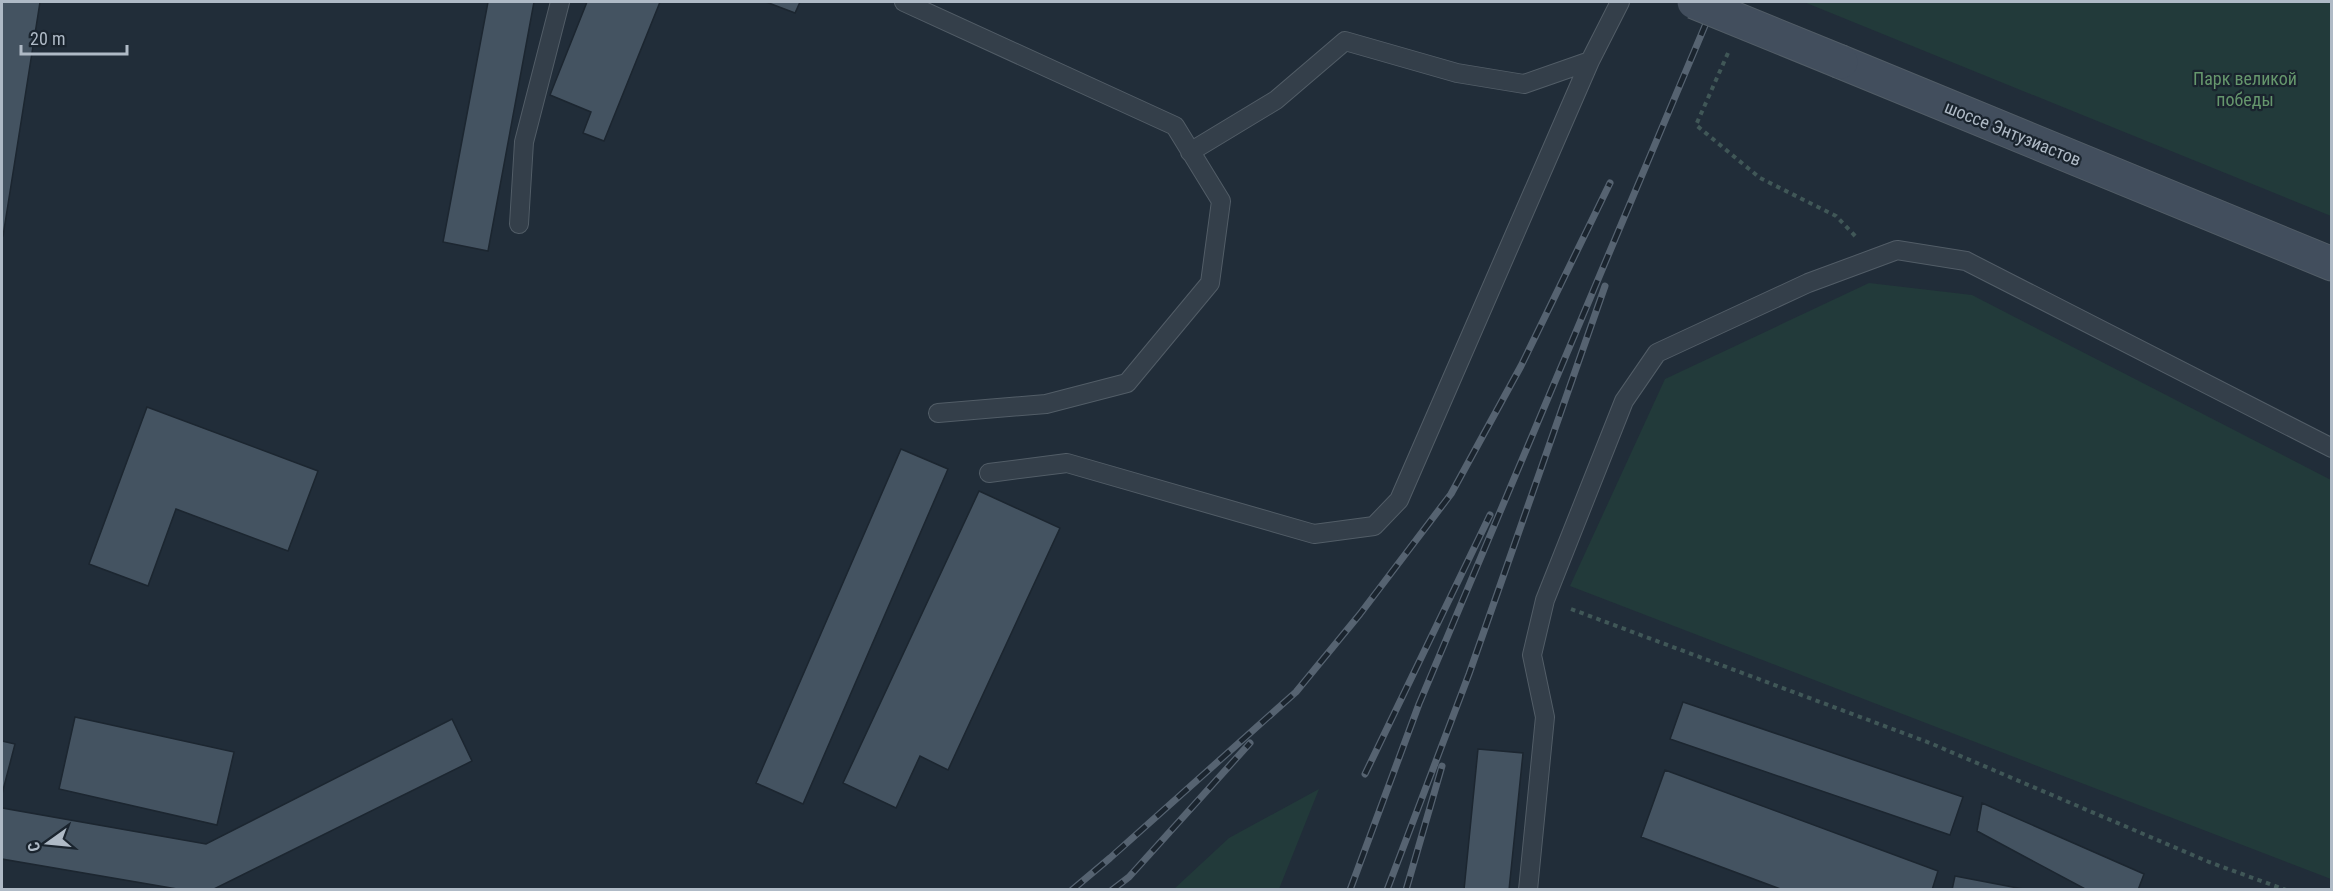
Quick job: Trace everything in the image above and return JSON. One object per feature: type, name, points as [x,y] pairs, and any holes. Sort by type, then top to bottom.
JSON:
[{"type":"main road","name":"шоссе Энтузиастов","points":[[1694,2],[2331,264]]},
{"type":"lane","points":[[519,224],[524,142],[560,2]]},
{"type":"lane","points":[[904,2],[1174,126],[1221,201],[1210,284],[1126,383],[1046,404],[938,413]]},
{"type":"lane","points":[[989,473],[1067,463],[1314,534],[1374,526],[1399,500],[1590,61],[1620,2]]},
{"type":"lane","points":[[1190,152],[1276,100],[1346,41],[1457,73],[1524,84],[1590,61]]},
{"type":"lane","points":[[1528,890],[1545,717],[1532,655],[1545,600],[1624,401],[1657,353],[1808,283],[1897,250],[1965,261],[2331,448]]},
{"type":"path","points":[[1733,43],[1696,125],[1760,178],[1836,216],[1876,257]]},
{"type":"path","points":[[1545,600],[1930,743],[2209,862],[2286,890]]},
{"type":"green space","name":"Парк великой победы","points":[[1804,2],[2331,2],[2331,216]]},
{"type":"green space","points":[[1869,283],[1972,295],[2331,480],[2331,879],[1570,586],[1665,379]]},
{"type":"green space","points":[[1319,789],[1279,889],[1174,889],[1229,838]]},
{"type":"building","points":[[2,2],[40,2],[3,236],[2,236]]},
{"type":"building","points":[[488,2],[534,2],[488,251],[443,242]]},
{"type":"building","points":[[587,2],[660,2],[604,141],[583,133],[591,112],[550,95]]},
{"type":"building","points":[[766,2],[800,2],[795,13]]},
{"type":"building","points":[[147,407],[318,471],[288,551],[176,509],[148,586],[89,564]]},
{"type":"building","points":[[901,449],[948,469],[803,804],[756,783]]},
{"type":"building","points":[[979,491],[1060,528],[948,770],[920,756],[896,808],[843,783]]},
{"type":"building","points":[[1683,702],[1963,797],[1950,835],[1670,739]]},
{"type":"building","points":[[75,717],[234,752],[217,825],[59,789]]},
{"type":"building","points":[[452,719],[472,761],[212,890],[183,890],[2,859],[2,808],[206,844]]},
{"type":"building","points":[[2,741],[15,744],[2,794]]},
{"type":"building","points":[[1478,749],[1523,753],[1509,890],[1464,890]]},
{"type":"building","points":[[1665,770],[1938,871],[1932,890],[1783,890],[1641,837]]},
{"type":"building","points":[[1982,803],[2144,874],[2138,890],[2087,890],[1977,831]]},
{"type":"building","points":[[1955,876],[2028,890],[1952,890]]},
{"type":"railway","points":[[1350,890],[1419,704],[1715,2]]},
{"type":"railway","points":[[1072,890],[1296,692],[1360,614],[1451,494],[1521,366],[1610,183]]},
{"type":"railway","points":[[1387,890],[1469,674],[1605,286]]},
{"type":"railway","points":[[1365,774],[1490,515]]},
{"type":"railway","points":[[1112,890],[1129,877],[1250,743]]},
{"type":"railway","points":[[1406,890],[1442,766]]}]
